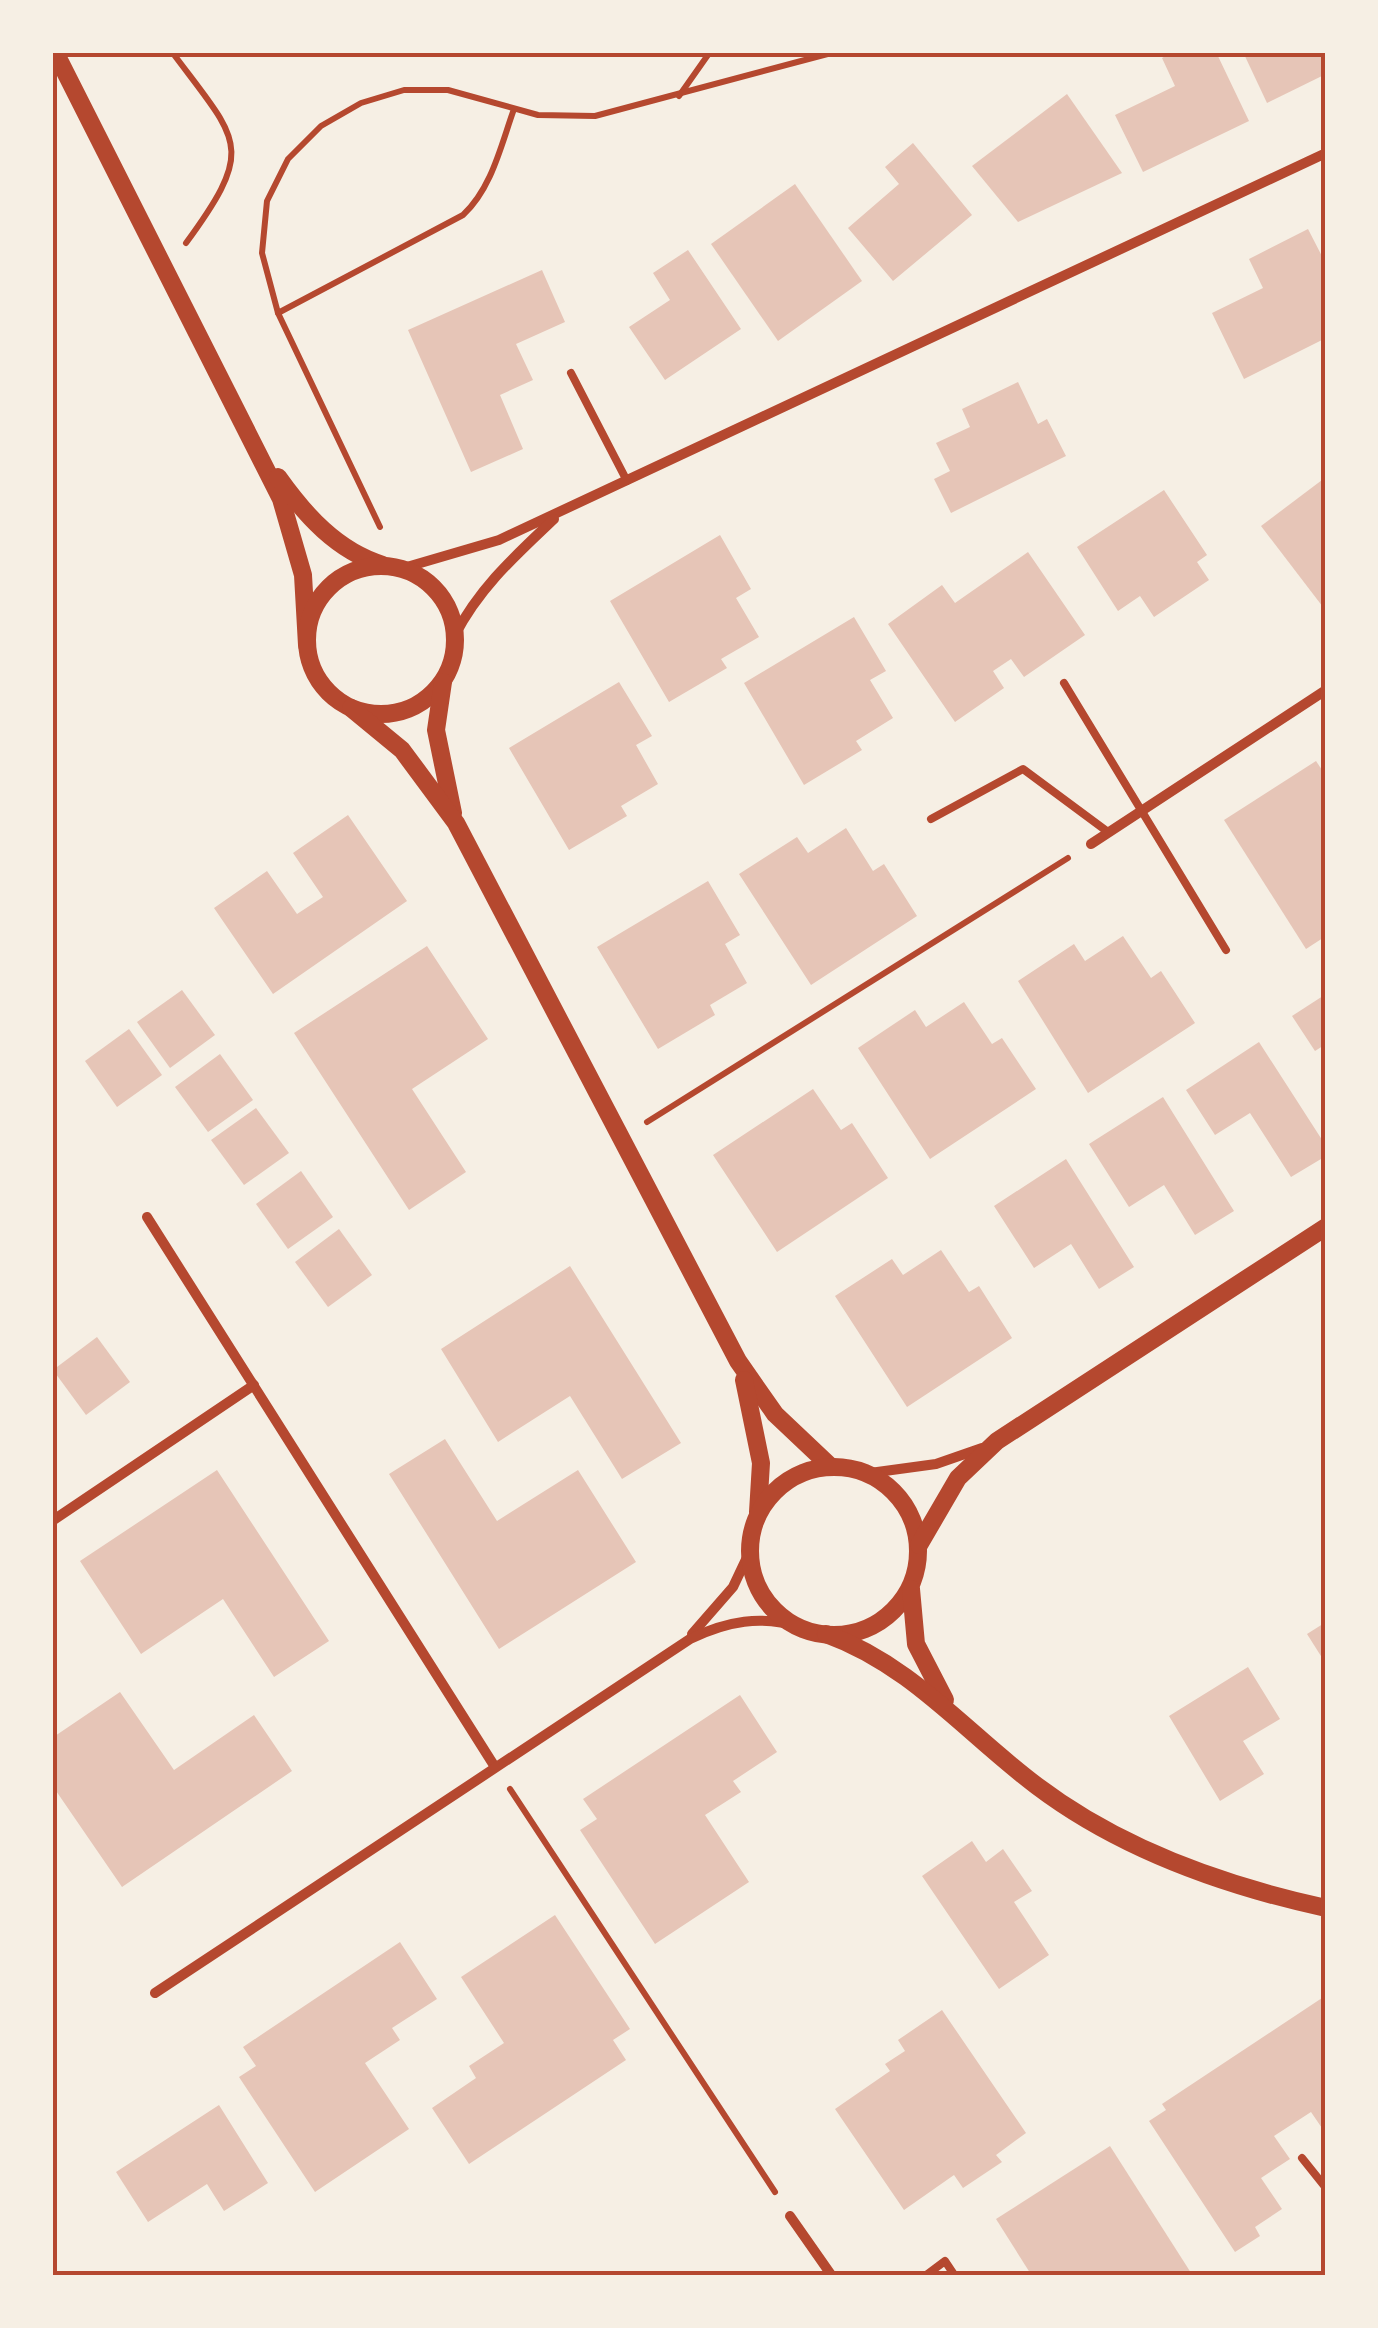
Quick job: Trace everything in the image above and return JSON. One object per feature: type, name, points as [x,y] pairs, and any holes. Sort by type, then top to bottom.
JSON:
[{"type":"street","points":[[54,52],[281,499],[300,555],[307,644],[324,686],[393,740],[456,823],[738,1361],[786,1426],[830,1466]]},
{"type":"street","points":[[307,644],[314,610],[326,590],[354,571],[394,568],[500,540],[1326,153]]},
{"type":"street","points":[[254,444],[309,516],[334,540],[363,559],[422,578],[438,594],[454,636]]},
{"type":"street","points":[[456,823],[436,730],[437,700],[454,636],[473,600],[496,572],[562,512]]},
{"type":"street","points":[[351,708],[374,714],[408,709],[435,690],[448,670]]},
{"type":"street","points":[[1090,844],[1326,690]]},
{"type":"street","points":[[147,1217],[495,1767]]},
{"type":"street","points":[[954,1713],[916,1644],[911,1585],[919,1545],[958,1478],[997,1441],[1326,1226]]},
{"type":"street","points":[[680,1645],[726,1596],[751,1550],[761,1463],[738,1361]]},
{"type":"street","points":[[52,1520],[254,1385]]},
{"type":"street","points":[[758,1515],[782,1484],[804,1472],[830,1466],[870,1474],[936,1464],[997,1441]]},
{"type":"street","points":[[870,1474],[892,1488],[908,1508],[919,1545]]},
{"type":"street","points":[[751,1550],[756,1581],[769,1604],[800,1628]]},
{"type":"street","points":[[826,1634],[852,1633],[877,1623],[896,1608],[911,1585]]},
{"type":"street","points":[[154,1992],[680,1645],[743,1620],[776,1620],[826,1634],[888,1662],[954,1713],[1040,1789],[1088,1820],[1193,1868],[1326,1908]]},
{"type":"street","points":[[790,2216],[832,2276]]},
{"type":"lane","points":[[571,373],[627,481]]},
{"type":"lane","points":[[1064,683],[1226,950]]},
{"type":"lane","points":[[931,819],[1023,770],[1108,832]]},
{"type":"lane","points":[[1302,2158],[1326,2188]]},
{"type":"lane","points":[[925,2276],[944,2260],[955,2276]]},
{"type":"path","points":[[166,270],[226,186],[233,154],[225,122],[172,52]]},
{"type":"path","points":[[678,97],[710,52]]},
{"type":"path","points":[[394,568],[278,313],[262,253],[267,202],[288,159],[320,126],[361,102],[404,90],[448,90],[538,115],[596,116],[835,52]]},
{"type":"path","points":[[278,313],[463,215],[483,192],[514,108]]},
{"type":"path","points":[[621,1138],[1090,844]]},
{"type":"path","points":[[495,1767],[790,2216]]},
{"type":"building","points":[[1173,52],[1216,52],[1249,121],[1143,172],[1115,115],[1175,86],[1162,58]]},
{"type":"building","points":[[1243,52],[1326,52],[1326,74],[1267,103]]},
{"type":"building","points":[[1067,94],[1122,173],[1018,222],[972,166]]},
{"type":"building","points":[[913,143],[972,215],[893,281],[848,228],[899,184],[885,167]]},
{"type":"building","points":[[795,184],[862,281],[778,341],[711,244]]},
{"type":"building","points":[[1308,229],[1326,264],[1326,338],[1244,379],[1212,313],[1263,288],[1249,259]]},
{"type":"building","points":[[688,250],[741,329],[665,380],[629,327],[670,300],[653,273]]},
{"type":"building","points":[[542,270],[565,322],[516,344],[533,380],[500,395],[523,449],[471,472],[408,330]]},
{"type":"building","points":[[1018,382],[1038,424],[1047,419],[1066,456],[951,513],[934,479],[950,471],[936,443],[970,427],[962,409]]},
{"type":"building","points":[[1326,477],[1326,611],[1261,526]]},
{"type":"building","points":[[1164,490],[1207,555],[1197,562],[1209,580],[1154,617],[1140,596],[1118,611],[1077,547]]},
{"type":"building","points":[[720,535],[751,589],[736,598],[759,637],[721,659],[727,668],[669,702],[610,601]]},
{"type":"building","points":[[1028,552],[1085,635],[1024,677],[1011,659],[993,671],[1004,688],[955,722],[888,624],[942,585],[955,603]]},
{"type":"building","points":[[854,617],[886,671],[870,680],[893,718],[856,741],[862,750],[804,785],[744,683]]},
{"type":"building","points":[[619,682],[652,736],[636,745],[658,784],[621,806],[627,816],[569,850],[509,748]]},
{"type":"building","points":[[1316,761],[1326,776],[1326,936],[1306,949],[1224,820]]},
{"type":"building","points":[[348,815],[407,901],[273,994],[214,908],[267,871],[297,914],[323,897],[293,853]]},
{"type":"building","points":[[846,828],[873,871],[884,864],[917,916],[811,985],[739,874],[797,837],[808,853]]},
{"type":"building","points":[[708,881],[740,935],[725,944],[747,983],[710,1005],[715,1015],[658,1049],[597,947]]},
{"type":"building","points":[[1123,936],[1151,978],[1161,971],[1195,1023],[1088,1093],[1018,981],[1074,944],[1085,961]]},
{"type":"building","points":[[427,946],[488,1039],[412,1089],[466,1172],[409,1210],[294,1033]]},
{"type":"building","points":[[182,990],[215,1035],[170,1068],[137,1022]]},
{"type":"building","points":[[1326,994],[1326,1044],[1315,1051],[1292,1016]]},
{"type":"building","points":[[964,1002],[992,1044],[1002,1038],[1036,1089],[930,1159],[858,1048],[915,1010],[926,1027]]},
{"type":"building","points":[[129,1029],[162,1075],[117,1107],[85,1061]]},
{"type":"building","points":[[1259,1042],[1326,1146],[1326,1156],[1291,1177],[1250,1113],[1215,1135],[1186,1090]]},
{"type":"building","points":[[220,1054],[253,1100],[208,1132],[175,1087]]},
{"type":"building","points":[[813,1089],[841,1130],[852,1123],[888,1178],[777,1252],[713,1155]]},
{"type":"building","points":[[1163,1097],[1234,1211],[1195,1235],[1164,1185],[1129,1207],[1089,1144]]},
{"type":"building","points":[[256,1108],[289,1153],[244,1185],[211,1140]]},
{"type":"building","points":[[1066,1159],[1134,1267],[1099,1289],[1071,1244],[1034,1268],[994,1206]]},
{"type":"building","points":[[301,1171],[333,1217],[288,1249],[256,1204]]},
{"type":"building","points":[[339,1229],[372,1275],[328,1307],[295,1262]]},
{"type":"building","points":[[941,1250],[969,1292],[979,1286],[1012,1338],[907,1407],[835,1296],[892,1259],[903,1275]]},
{"type":"building","points":[[570,1266],[681,1443],[622,1479],[570,1396],[498,1442],[441,1349]]},
{"type":"building","points":[[97,1337],[130,1382],[86,1415],[53,1370]]},
{"type":"building","points":[[445,1439],[497,1521],[578,1470],[636,1562],[499,1649],[389,1474]]},
{"type":"building","points":[[217,1470],[329,1641],[274,1677],[223,1599],[141,1654],[80,1561]]},
{"type":"building","points":[[1326,1622],[1326,1664],[1307,1634]]},
{"type":"building","points":[[1248,1667],[1280,1719],[1243,1741],[1264,1774],[1220,1801],[1169,1716]]},
{"type":"building","points":[[120,1692],[174,1770],[254,1715],[292,1771],[122,1887],[52,1785],[52,1738]]},
{"type":"building","points":[[740,1695],[777,1752],[733,1781],[741,1792],[705,1815],[749,1882],[655,1944],[580,1830],[597,1819],[583,1799]]},
{"type":"building","points":[[972,1841],[986,1862],[1003,1849],[1032,1891],[1014,1902],[1049,1955],[999,1989],[922,1876]]},
{"type":"building","points":[[555,1915],[630,2029],[613,2040],[626,2060],[469,2164],[432,2108],[476,2078],[469,2066],[504,2043],[461,1977]]},
{"type":"building","points":[[400,1942],[437,1999],[392,2028],[400,2040],[365,2063],[409,2129],[315,2192],[239,2077],[256,2066],[243,2047]]},
{"type":"building","points":[[1322,1998],[1326,2134],[1311,2112],[1274,2136],[1290,2159],[1261,2178],[1282,2209],[1255,2227],[1260,2236],[1235,2252],[1149,2121],[1166,2110],[1162,2104]]},
{"type":"building","points":[[942,2010],[1026,2133],[996,2155],[1002,2162],[963,2188],[954,2175],[904,2210],[835,2109],[890,2071],[885,2064],[905,2051],[898,2040]]},
{"type":"building","points":[[219,2105],[268,2183],[224,2211],[207,2184],[148,2222],[116,2172]]},
{"type":"building","points":[[1110,2146],[1193,2276],[1032,2276],[996,2219]]}]
